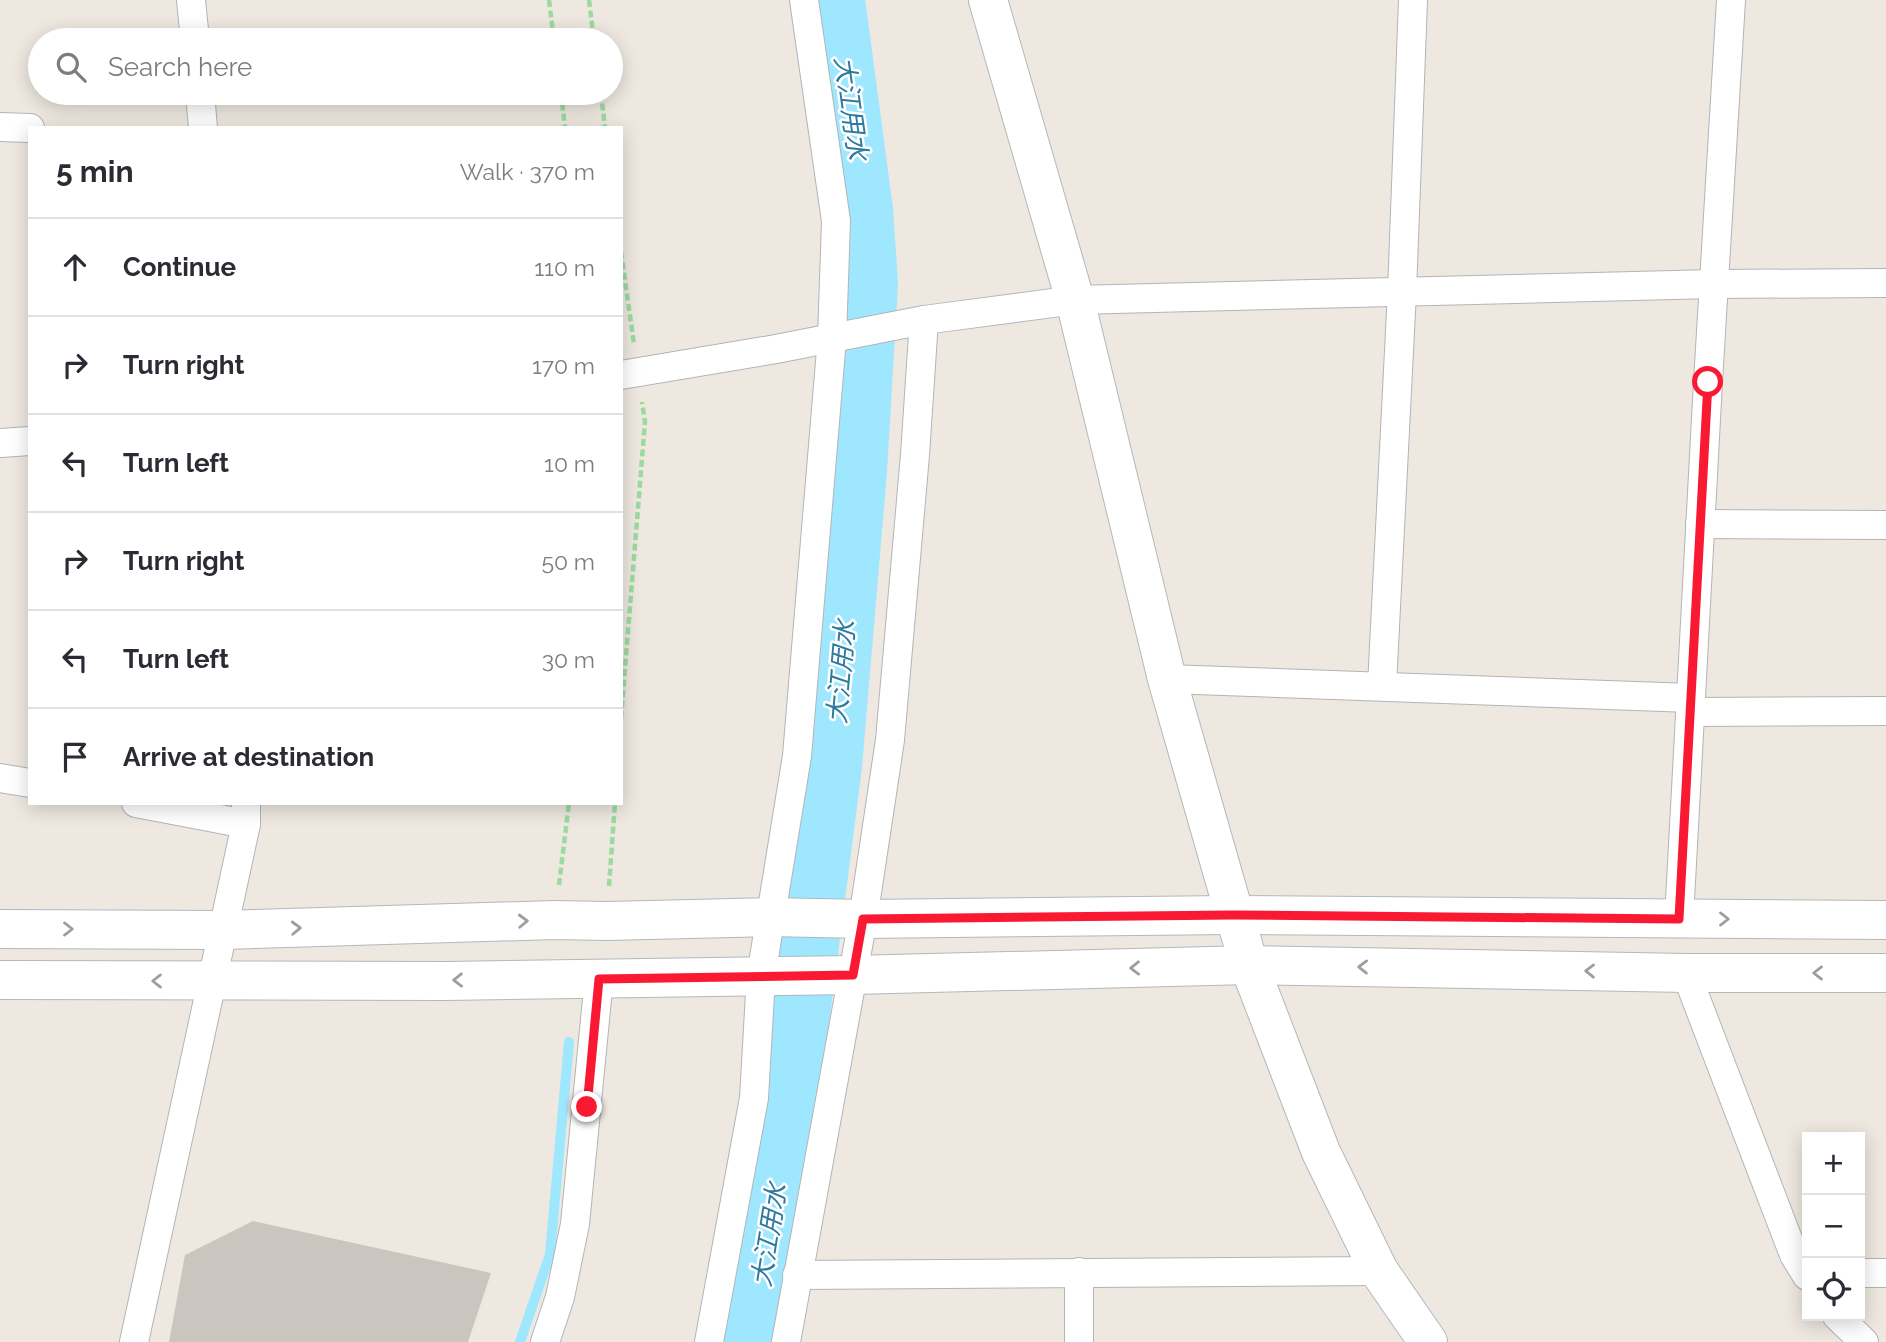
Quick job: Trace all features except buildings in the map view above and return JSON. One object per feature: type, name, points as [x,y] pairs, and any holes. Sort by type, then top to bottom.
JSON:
[{"type":"street","points":[[191,0],[194,28]]},
{"type":"street","points":[[709,1342],[754,1098],[766,976],[797,756],[836,337],[836,221],[804,0]]},
{"type":"street","points":[[989,0],[1075,300],[1167,679],[1249,965],[1321,1152],[1379,1271],[1428,1342]]},
{"type":"street","points":[[1382,686],[1402,292],[1413,0]]},
{"type":"street","points":[[1679,919],[1731,0]]},
{"type":"street","points":[[201,105],[203,126]]},
{"type":"street","points":[[0,127],[28,128]]},
{"type":"street","points":[[629,374],[915,322],[1075,300],[1714,284],[1886,283]]},
{"type":"street","points":[[786,1342],[855,918],[890,740],[915,455],[915,322]]},
{"type":"street","points":[[0,443],[28,441]]},
{"type":"street","points":[[1700,524],[1886,525]]},
{"type":"street","points":[[1167,679],[1382,686],[1691,705],[1886,711]]},
{"type":"street","points":[[0,778],[28,783]]},
{"type":"street","points":[[134,1342],[246,814],[156,805]]},
{"type":"street","points":[[0,929],[223,930],[554,920],[775,917],[1233,915],[1886,920]]},
{"type":"street","points":[[0,979],[599,979],[1249,965],[1686,973],[1886,973]]},
{"type":"street","points":[[1686,973],[1794,1255],[1802,1266]]},
{"type":"street","points":[[545,1342],[560,1297],[575,1224],[599,979]]},
{"type":"street","points":[[797,1275],[1379,1271]]},
{"type":"street","points":[[1079,1272],[1079,1342]]},
{"type":"street","points":[[1865,1272],[1886,1273]]},
{"type":"street","points":[[1842,1321],[1864,1342]]},
{"type":"path","points":[[549,0],[552,28]]},
{"type":"path","points":[[589,0],[592,28]]},
{"type":"path","points":[[562,105],[565,126]]},
{"type":"path","points":[[602,105],[605,126]]},
{"type":"path","points":[[623,282],[629,374],[645,422],[623,693]]},
{"type":"path","points":[[554,920],[569,805]]},
{"type":"path","points":[[607,921],[615,805]]},
{"type":"waterway","name":"大江用水","points":[[752,1342],[787,1123],[833,766],[858,471],[869,284],[864,210],[836,0]]},
{"type":"waterway","points":[[520,1342],[550,1254],[569,1042]]},
{"type":"route","points":[[587,1107],[599,979],[853,975],[863,919],[1233,915],[1679,919],[1708,382]]}]
